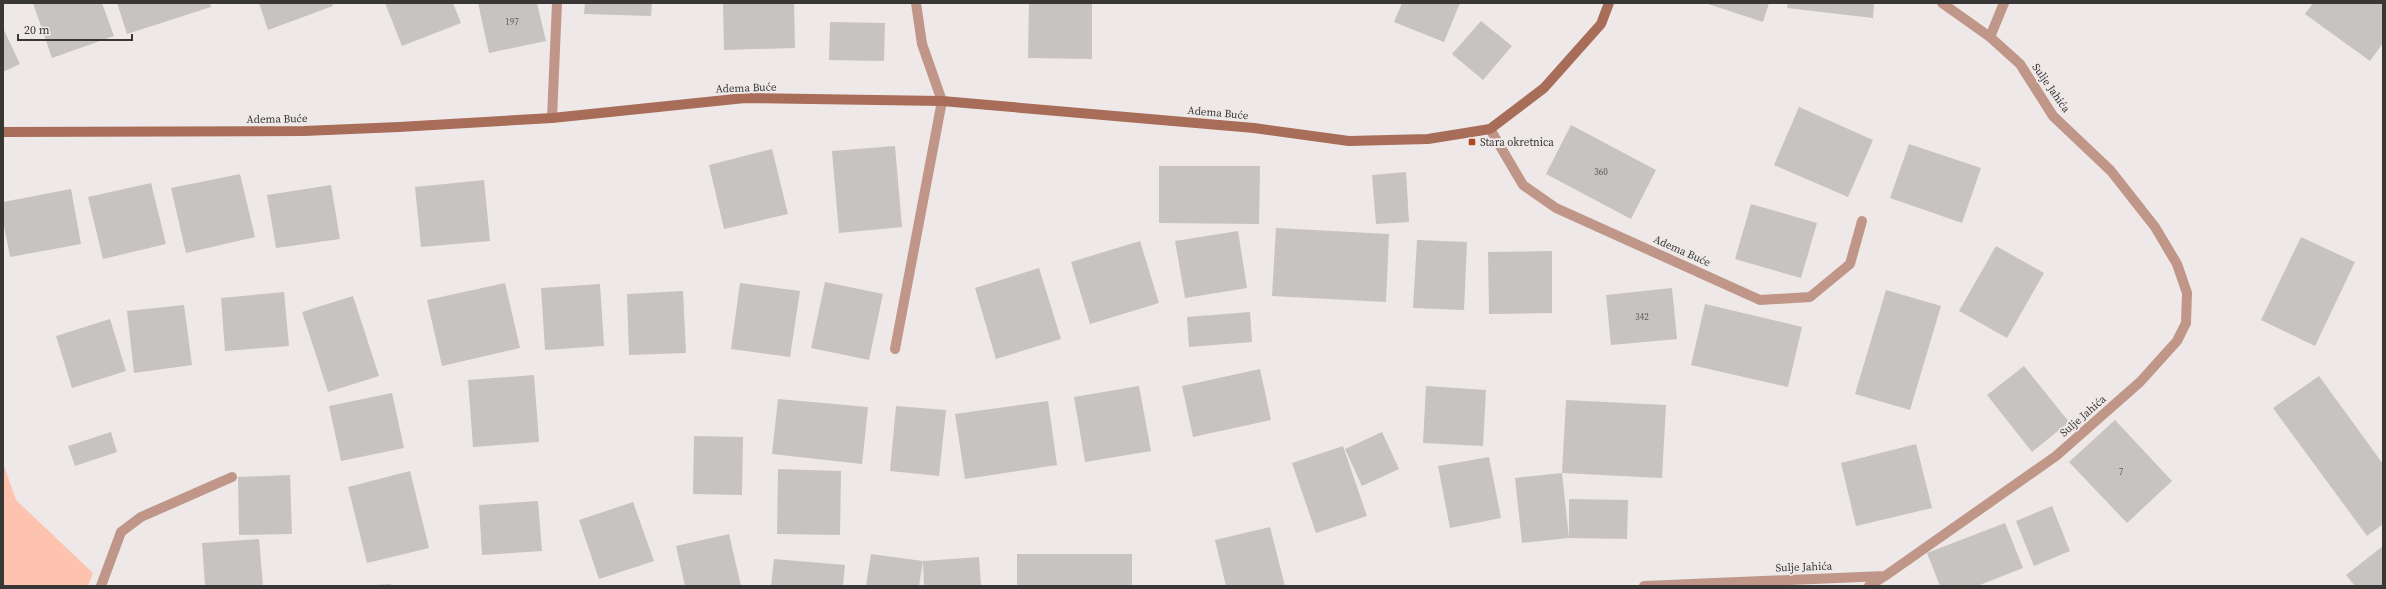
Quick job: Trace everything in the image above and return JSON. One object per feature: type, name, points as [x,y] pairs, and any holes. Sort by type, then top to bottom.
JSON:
[{"type":"street","points":[[552,118],[557,3]]},
{"type":"street","points":[[895,349],[942,101],[922,44],[916,3]]},
{"type":"street","name":"Adema Buće","points":[[3,132],[304,131],[552,118],[745,98],[942,101],[1254,128],[1349,141],[1428,139],[1490,129],[1544,88],[1601,24],[1609,3]]},
{"type":"street","name":"Sulje Jahića","points":[[1644,586],[1885,576],[2056,456],[2140,382],[2177,341],[2186,323],[2187,293],[2176,264],[2155,227],[2111,171],[2053,116],[2020,64],[1990,37],[1942,3]]},
{"type":"street","points":[[1990,37],[2004,3]]},
{"type":"street","name":"Adema Buće","points":[[1490,129],[1523,185],[1556,208],[1760,300],[1810,297],[1850,264],[1862,221]]},
{"type":"street","points":[[101,586],[121,532],[141,517],[232,477]]},
{"type":"street","points":[[1869,586],[1885,576]]},
{"type":"shaded area","points":[[3,463],[16,500],[93,573],[88,586],[3,586]]},
{"type":"building","points":[[33,3],[102,3],[114,36],[52,58]]},
{"type":"building","points":[[117,3],[210,3],[211,7],[127,34]]},
{"type":"building","points":[[259,3],[332,3],[333,6],[268,30]]},
{"type":"building","points":[[385,3],[453,3],[461,23],[402,46]]},
{"type":"building","points":[[478,3],[537,3],[546,41],[489,53]]},
{"type":"building","points":[[585,3],[652,3],[651,16],[584,14]]},
{"type":"building","points":[[723,3],[794,3],[795,48],[724,50]]},
{"type":"building","points":[[1029,3],[1092,4],[1092,59],[1028,58]]},
{"type":"building","points":[[1402,3],[1460,3],[1444,42],[1394,22]]},
{"type":"building","points":[[1705,3],[1769,3],[1763,22]]},
{"type":"building","points":[[1788,3],[1874,3],[1873,18],[1787,8]]},
{"type":"building","points":[[2313,3],[2383,3],[2383,43],[2370,61],[2305,14]]},
{"type":"building","points":[[1481,21],[1512,46],[1483,80],[1452,54]]},
{"type":"building","points":[[830,22],[885,23],[884,61],[829,60]]},
{"type":"building","points":[[3,28],[20,64],[3,72]]},
{"type":"building","points":[[1799,107],[1873,140],[1848,197],[1774,165]]},
{"type":"building","points":[[1571,125],[1656,170],[1631,219],[1546,174]]},
{"type":"building","points":[[1909,144],[1981,168],[1962,223],[1890,198]]},
{"type":"building","points":[[895,146],[902,227],[839,233],[832,151]]},
{"type":"building","points":[[772,149],[788,214],[724,229],[709,165]]},
{"type":"building","points":[[1159,166],[1260,166],[1259,224],[1159,223]]},
{"type":"building","points":[[1406,172],[1409,222],[1376,224],[1372,175]]},
{"type":"building","points":[[240,174],[255,237],[186,253],[171,188]]},
{"type":"building","points":[[484,180],[490,241],[421,247],[415,187]]},
{"type":"building","points":[[151,183],[166,244],[103,259],[88,197]]},
{"type":"building","points":[[331,185],[340,239],[276,248],[267,195]]},
{"type":"building","points":[[71,189],[81,244],[10,257],[3,221],[3,202]]},
{"type":"building","points":[[1751,204],[1817,223],[1801,278],[1735,259]]},
{"type":"building","points":[[1276,228],[1389,234],[1386,302],[1272,296]]},
{"type":"building","points":[[1238,231],[1247,288],[1185,298],[1175,241]]},
{"type":"building","points":[[2301,237],[2355,262],[2315,346],[2261,320]]},
{"type":"building","points":[[1417,240],[1467,242],[1464,310],[1413,308]]},
{"type":"building","points":[[1140,241],[1159,303],[1090,324],[1071,262]]},
{"type":"building","points":[[1996,246],[2044,273],[2007,338],[1959,311]]},
{"type":"building","points":[[1552,251],[1552,313],[1489,314],[1488,252]]},
{"type":"building","points":[[1039,268],[1061,339],[996,359],[975,288]]},
{"type":"building","points":[[825,282],[883,294],[869,360],[811,348]]},
{"type":"building","points":[[505,283],[520,348],[442,366],[427,300]]},
{"type":"building","points":[[740,283],[800,291],[790,357],[731,349]]},
{"type":"building","points":[[600,284],[604,346],[545,350],[541,288]]},
{"type":"building","points":[[1672,288],[1677,339],[1611,345],[1606,295]]},
{"type":"building","points":[[1886,290],[1941,306],[1910,410],[1855,394]]},
{"type":"building","points":[[683,291],[686,353],[629,355],[627,294]]},
{"type":"building","points":[[284,292],[289,346],[225,351],[221,298]]},
{"type":"building","points":[[353,296],[379,376],[328,392],[302,312]]},
{"type":"building","points":[[1705,304],[1802,327],[1788,387],[1691,365]]},
{"type":"building","points":[[184,305],[192,365],[134,373],[127,311]]},
{"type":"building","points":[[1250,312],[1252,342],[1189,347],[1187,317]]},
{"type":"building","points":[[110,319],[126,371],[72,388],[56,336]]},
{"type":"building","points":[[2024,366],[2069,422],[2032,452],[1987,395]]},
{"type":"building","points":[[1260,369],[1271,420],[1193,437],[1182,386]]},
{"type":"building","points":[[534,375],[539,442],[473,447],[468,380]]},
{"type":"building","points":[[2319,376],[2383,464],[2383,524],[2367,536],[2273,408]]},
{"type":"building","points":[[1139,386],[1151,451],[1085,462],[1074,397]]},
{"type":"building","points":[[1426,386],[1486,390],[1483,446],[1423,443]]},
{"type":"building","points":[[392,393],[404,448],[341,461],[329,406]]},
{"type":"building","points":[[778,399],[868,407],[862,464],[772,454]]},
{"type":"building","points":[[1566,400],[1666,405],[1662,478],[1562,473]]},
{"type":"building","points":[[1048,401],[1057,465],[965,479],[955,414]]},
{"type":"building","points":[[896,406],[946,410],[939,476],[890,471]]},
{"type":"building","points":[[2115,420],[2172,481],[2127,523],[2069,462]]},
{"type":"building","points":[[111,432],[117,452],[75,466],[68,446]]},
{"type":"building","points":[[1382,432],[1399,469],[1362,486],[1345,449]]},
{"type":"building","points":[[694,436],[743,437],[742,495],[693,494]]},
{"type":"building","points":[[1916,444],[1932,508],[1856,526],[1841,463]]},
{"type":"building","points":[[1343,446],[1367,516],[1316,533],[1292,463]]},
{"type":"building","points":[[1489,457],[1501,518],[1450,528],[1438,466]]},
{"type":"building","points":[[778,469],[841,471],[840,535],[777,534]]},
{"type":"building","points":[[410,471],[429,548],[367,563],[348,487]]},
{"type":"building","points":[[1562,473],[1569,538],[1522,543],[1515,478]]},
{"type":"building","points":[[290,475],[292,534],[239,535],[238,477]]},
{"type":"building","points":[[1569,499],[1628,500],[1627,539],[1569,538]]},
{"type":"building","points":[[538,501],[542,551],[482,555],[479,505]]},
{"type":"building","points":[[633,502],[654,561],[599,579],[579,520]]},
{"type":"building","points":[[2052,506],[2070,551],[2034,566],[2016,521]]},
{"type":"building","points":[[2005,523],[2023,568],[1977,586],[1940,586],[1927,553]]},
{"type":"building","points":[[1270,527],[1285,586],[1226,586],[1215,540]]},
{"type":"building","points":[[729,534],[741,586],[685,586],[676,546]]},
{"type":"building","points":[[259,539],[263,586],[205,586],[202,543]]},
{"type":"building","points":[[2383,546],[2383,586],[2355,586],[2346,575]]},
{"type":"building","points":[[871,554],[923,561],[919,586],[866,586]]},
{"type":"building","points":[[1017,554],[1132,554],[1132,586],[1017,586]]},
{"type":"building","points":[[979,557],[981,586],[924,586],[923,561]]},
{"type":"building","points":[[774,559],[845,565],[843,586],[771,586]]},
{"type":"building","points":[[391,584],[391,586],[374,586],[374,585]]},
{"type":"place","name":"Stara okretnica","points":[[1472,142]]}]
